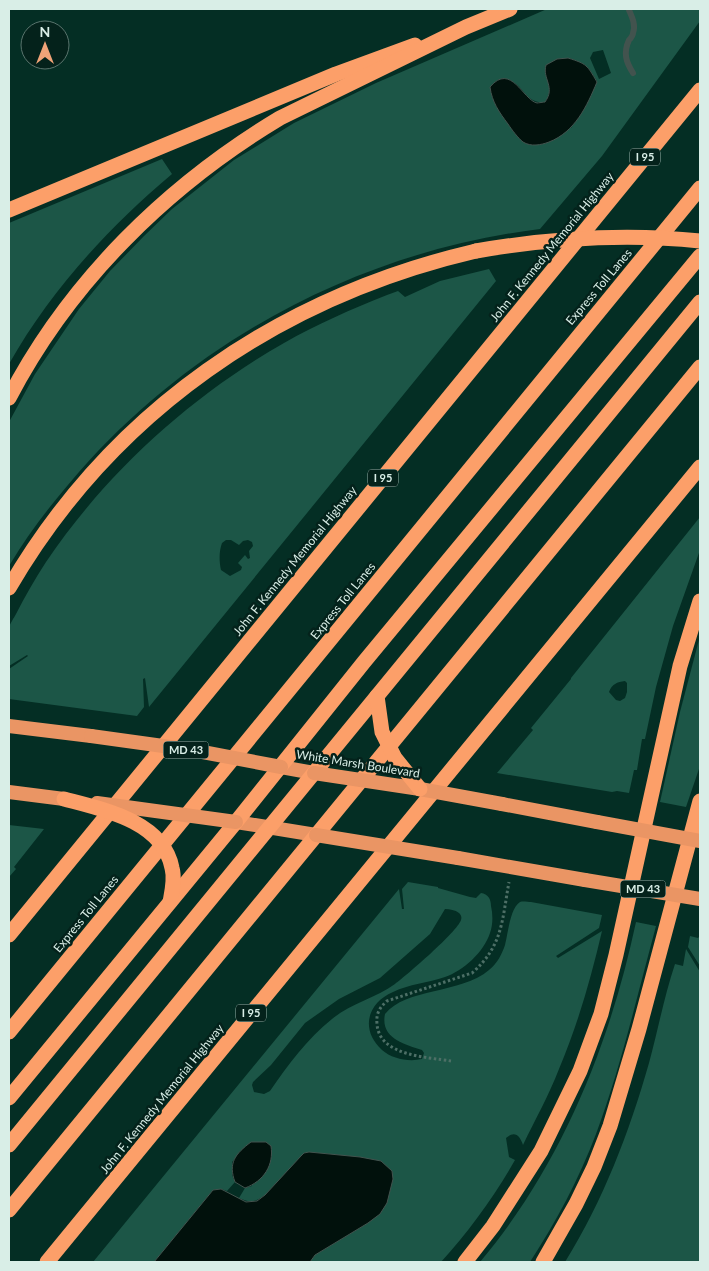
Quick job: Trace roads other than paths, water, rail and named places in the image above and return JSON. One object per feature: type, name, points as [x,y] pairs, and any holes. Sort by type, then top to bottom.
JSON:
[{"type":"highway","points":[[9,210],[336,74],[510,9]]},
{"type":"highway","points":[[9,398],[45,338],[97,269],[142,223],[203,170],[255,133],[280,118],[466,27]]},
{"type":"highway","name":"John F. Kennedy Memorial Highway","points":[[9,934],[700,90]]},
{"type":"highway","name":"Express Toll Lanes","points":[[9,1032],[700,188]]},
{"type":"highway","points":[[9,588],[38,542],[66,504],[128,436],[179,392],[216,364],[263,334],[325,301],[413,268],[476,252],[542,241],[643,236],[700,241]]},
{"type":"highway","points":[[9,1098],[281,767],[364,662],[700,256]]},
{"type":"highway","points":[[9,1145],[700,302]]},
{"type":"highway","points":[[9,1210],[700,367]]},
{"type":"highway","name":"John F. Kennedy Memorial Highway","points":[[47,1262],[700,467]]},
{"type":"highway","points":[[464,1262],[493,1226],[541,1151],[580,1071],[601,1014],[616,955],[680,666],[700,601]]},
{"type":"highway","points":[[377,696],[382,732],[394,758],[420,789]]},
{"type":"highway","name":"White Marsh Boulevard","points":[[9,726],[192,750],[314,773],[420,789],[700,841]]},
{"type":"highway","name":"MD 43","points":[[9,792],[270,827],[700,899]]},
{"type":"highway","points":[[64,799],[119,814],[135,822],[153,836],[167,854],[172,867],[173,881],[170,902]]},
{"type":"highway","points":[[543,1262],[576,1204],[594,1167],[610,1126],[637,1038],[700,801]]},
{"type":"waterway","points":[[629,10],[634,27],[626,53],[627,61],[633,73]]}]
